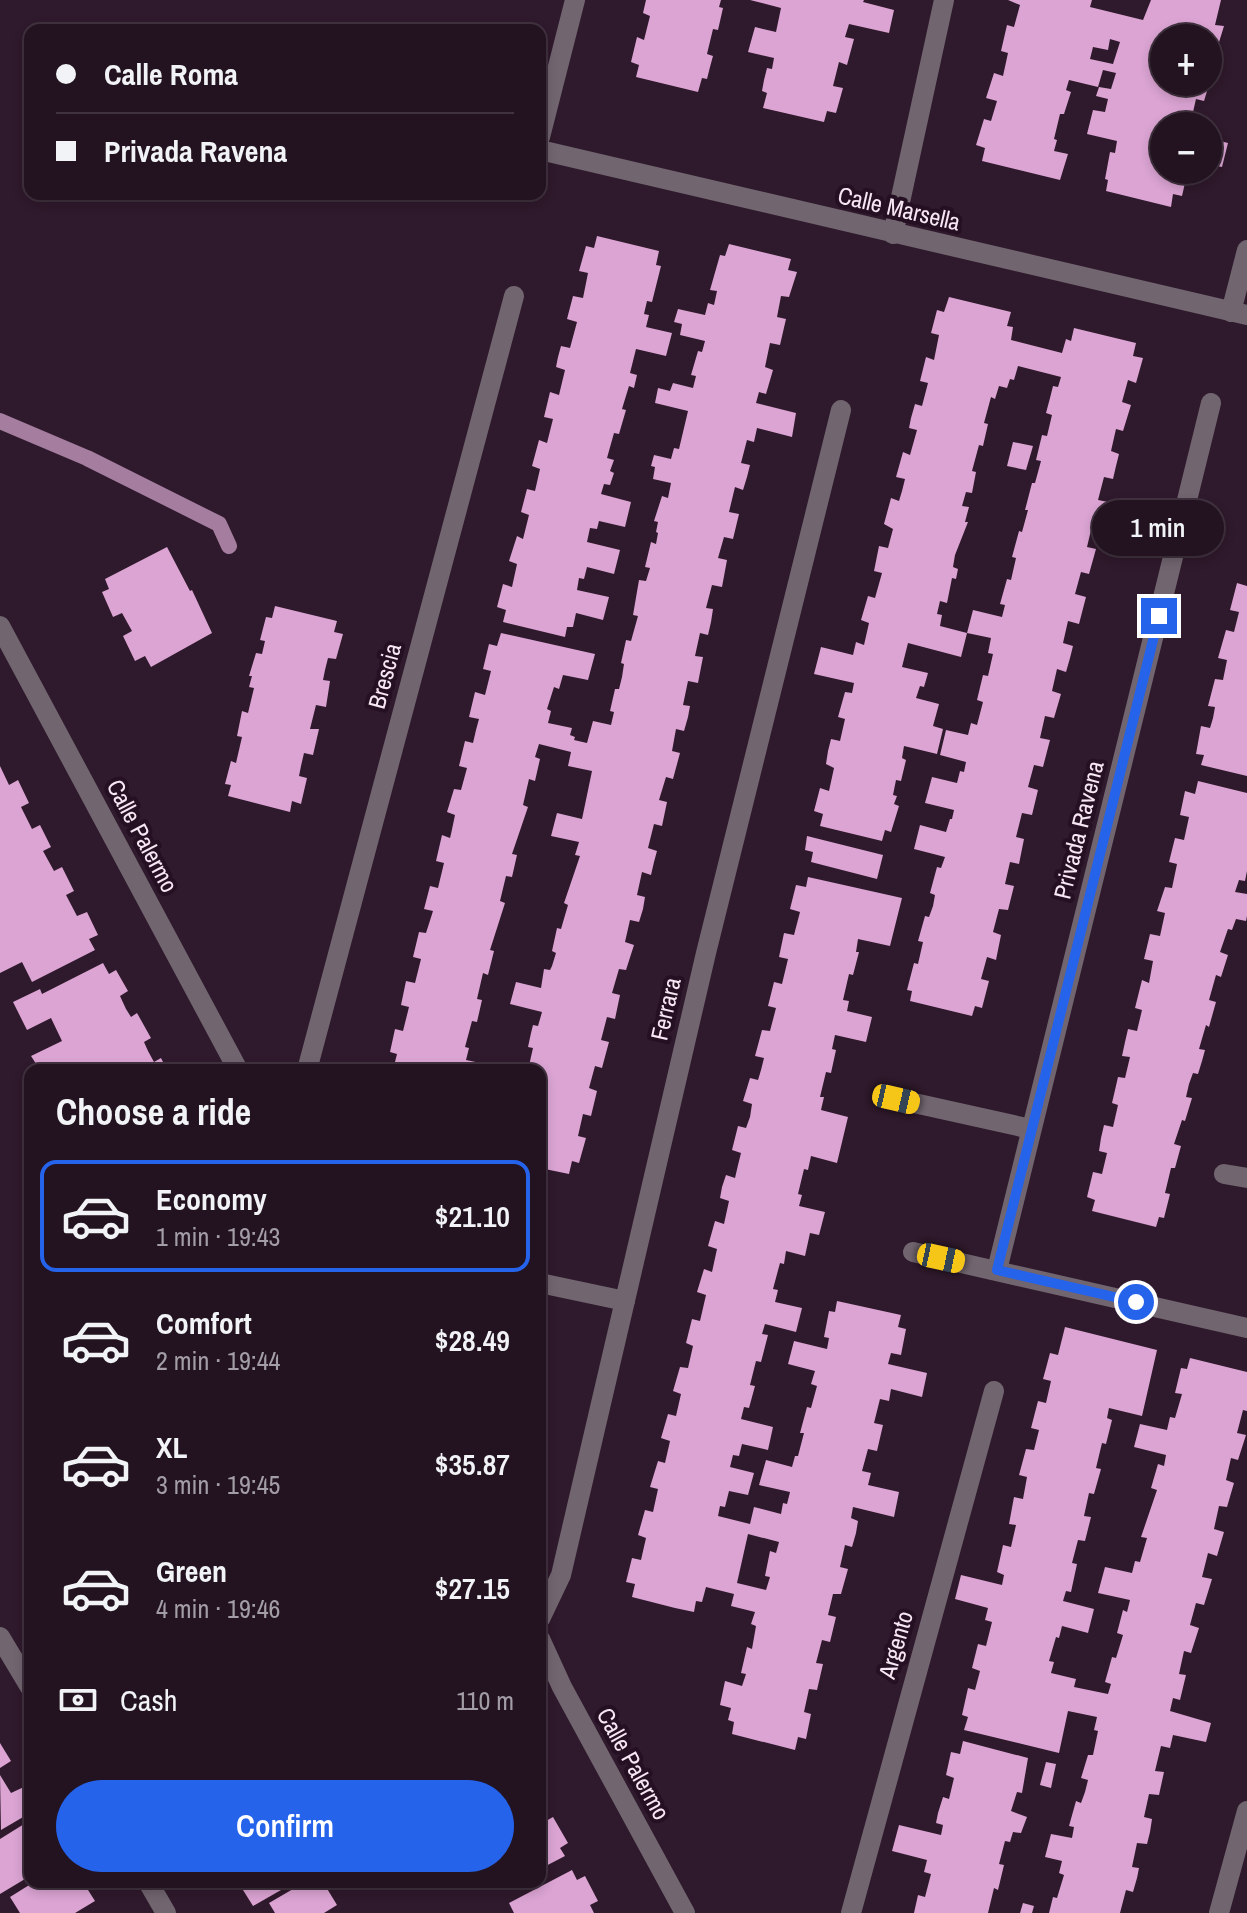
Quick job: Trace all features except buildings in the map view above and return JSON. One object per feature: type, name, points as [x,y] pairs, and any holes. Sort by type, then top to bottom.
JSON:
[{"type":"street","points":[[546,114],[575,0]]},
{"type":"street","points":[[893,234],[944,0]]},
{"type":"street","name":"Calle Marsella","points":[[546,151],[1239,314]]},
{"type":"street","points":[[1239,314],[1247,250]]},
{"type":"street","name":"Brescia","points":[[309,1064],[514,296]]},
{"type":"street","name":"Privada Ravena","points":[[997,1270],[1211,403]]},
{"type":"street","name":"Ferrara","points":[[546,1606],[561,1575],[706,953],[841,410]]},
{"type":"street","name":"Calle Palermo","points":[[0,626],[235,1064]]},
{"type":"street","points":[[896,1099],[1031,1129]]},
{"type":"street","points":[[1224,1174],[1247,1178]]},
{"type":"street","points":[[913,1252],[1247,1328]]},
{"type":"street","points":[[546,1284],[625,1301]]},
{"type":"street","name":"Argento","points":[[851,1913],[994,1391]]},
{"type":"street","points":[[0,1637],[24,1677]]},
{"type":"street","name":"Calle Palermo","points":[[546,1652],[685,1913]]},
{"type":"street","points":[[1219,1913],[1247,1811]]},
{"type":"street","points":[[151,1888],[166,1913]]},
{"type":"waterway","points":[[0,421],[87,458],[219,524],[229,546]]},
{"type":"route","points":[[1136,1302],[997,1270],[1159,616]]}]
